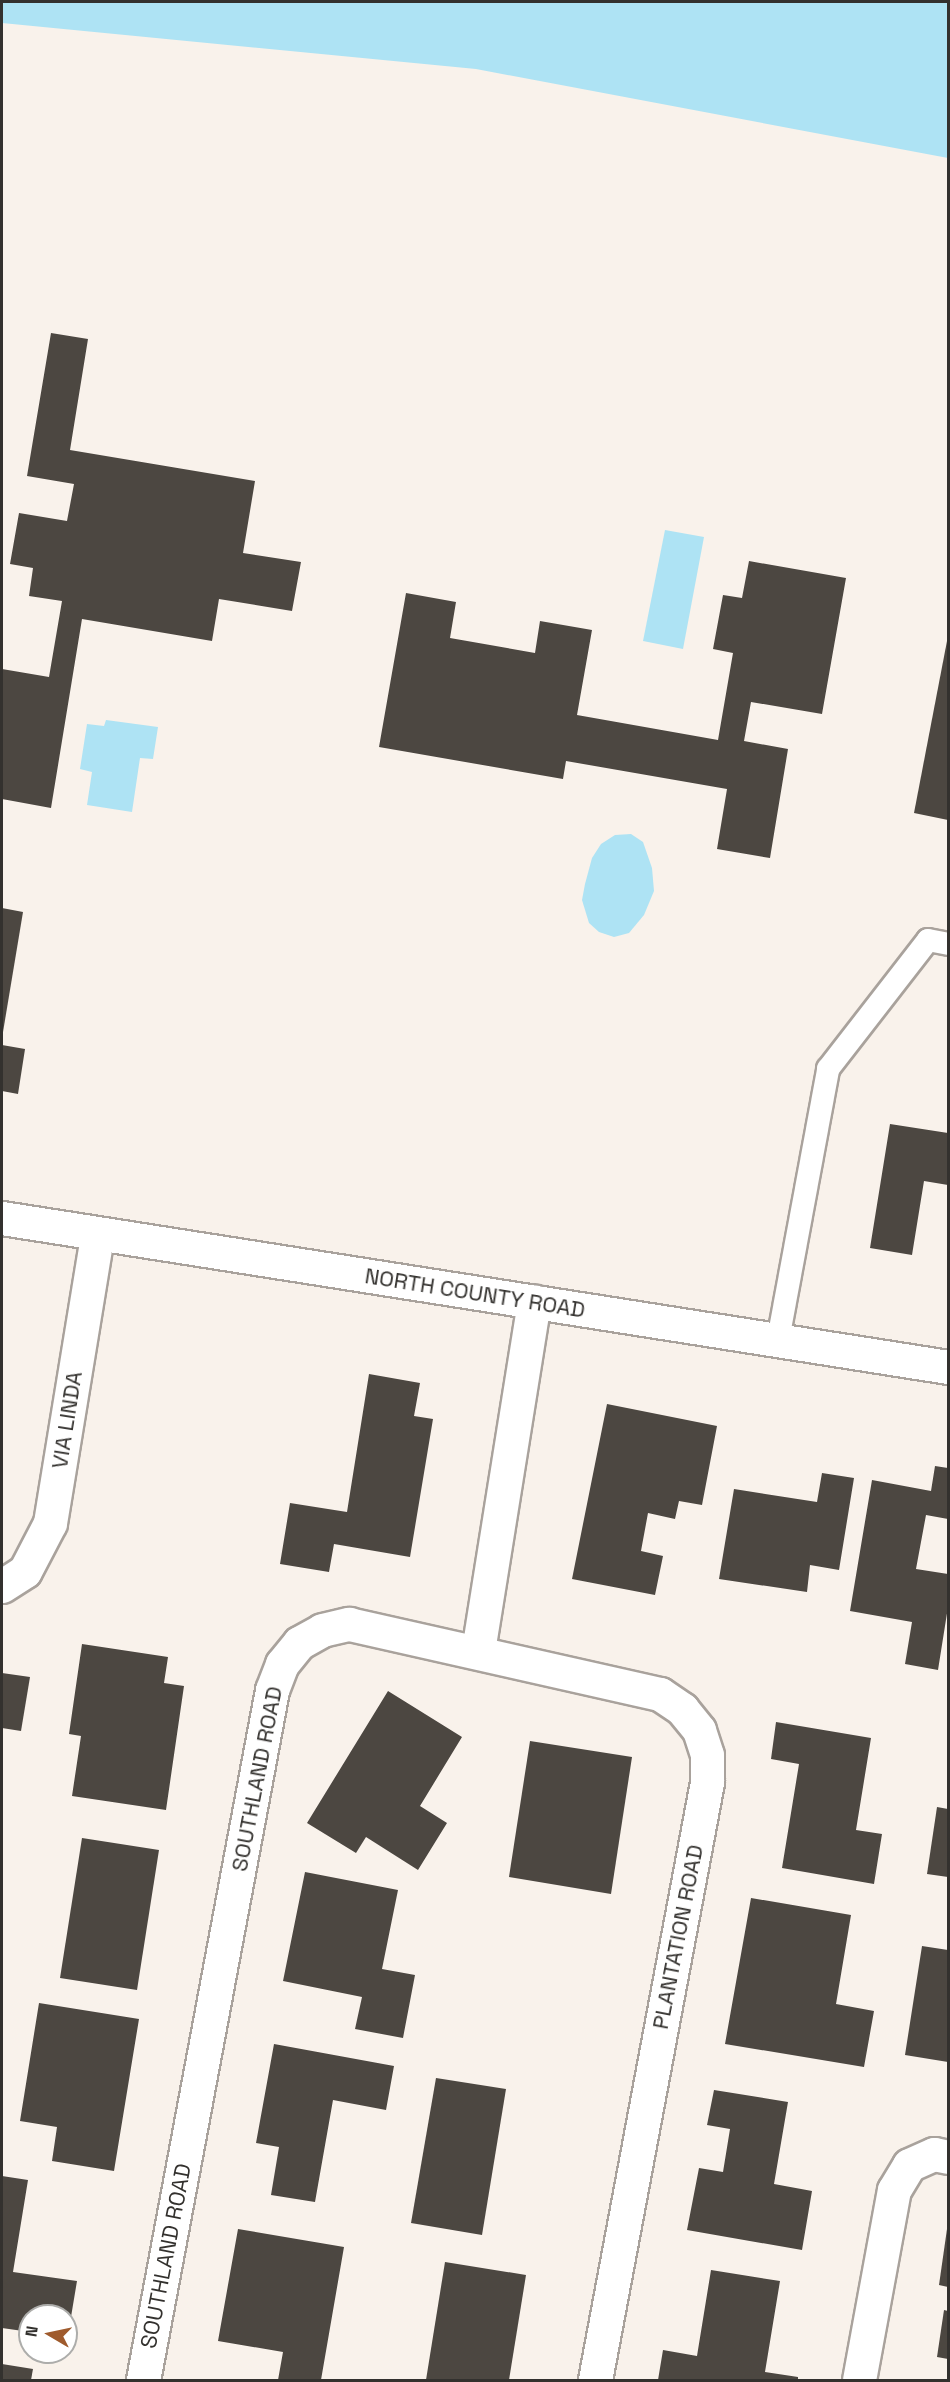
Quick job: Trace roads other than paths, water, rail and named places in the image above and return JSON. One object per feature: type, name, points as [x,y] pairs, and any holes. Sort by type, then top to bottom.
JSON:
[{"type":"street","name":"NORTH COUNTY ROAD","points":[[2,1218],[97,1235],[948,1367]]},
{"type":"street","name":"VIA LINDA","points":[[2,1586],[25,1571],[50,1523],[97,1235]]},
{"type":"street","points":[[478,1651],[534,1302]]},
{"type":"street","name":"SOUTHLAND ROAD","points":[[143,2380],[272,1690],[282,1664],[299,1644],[322,1630],[349,1624],[478,1651]]},
{"type":"street","name":"PLANTATION ROAD","points":[[478,1651],[660,1694],[682,1709],[699,1730],[707,1755],[707,1782],[595,2380]]},
{"type":"street","points":[[859,2380],[894,2190],[909,2165],[934,2154],[948,2157]]},
{"type":"lane","points":[[778,1340],[828,1069],[928,940],[948,944]]},
{"type":"water","points":[[2,2],[948,2],[948,158],[476,69],[2,23]]},
{"type":"water","points":[[665,530],[704,537],[683,649],[643,641]]},
{"type":"water","points":[[106,720],[158,727],[153,759],[140,758],[132,812],[87,805],[92,772],[80,769],[87,724],[104,726]]},
{"type":"water","points":[[631,834],[643,842],[652,868],[654,891],[644,915],[629,933],[614,937],[599,932],[589,923],[582,900],[592,858],[601,844],[615,835]]}]
